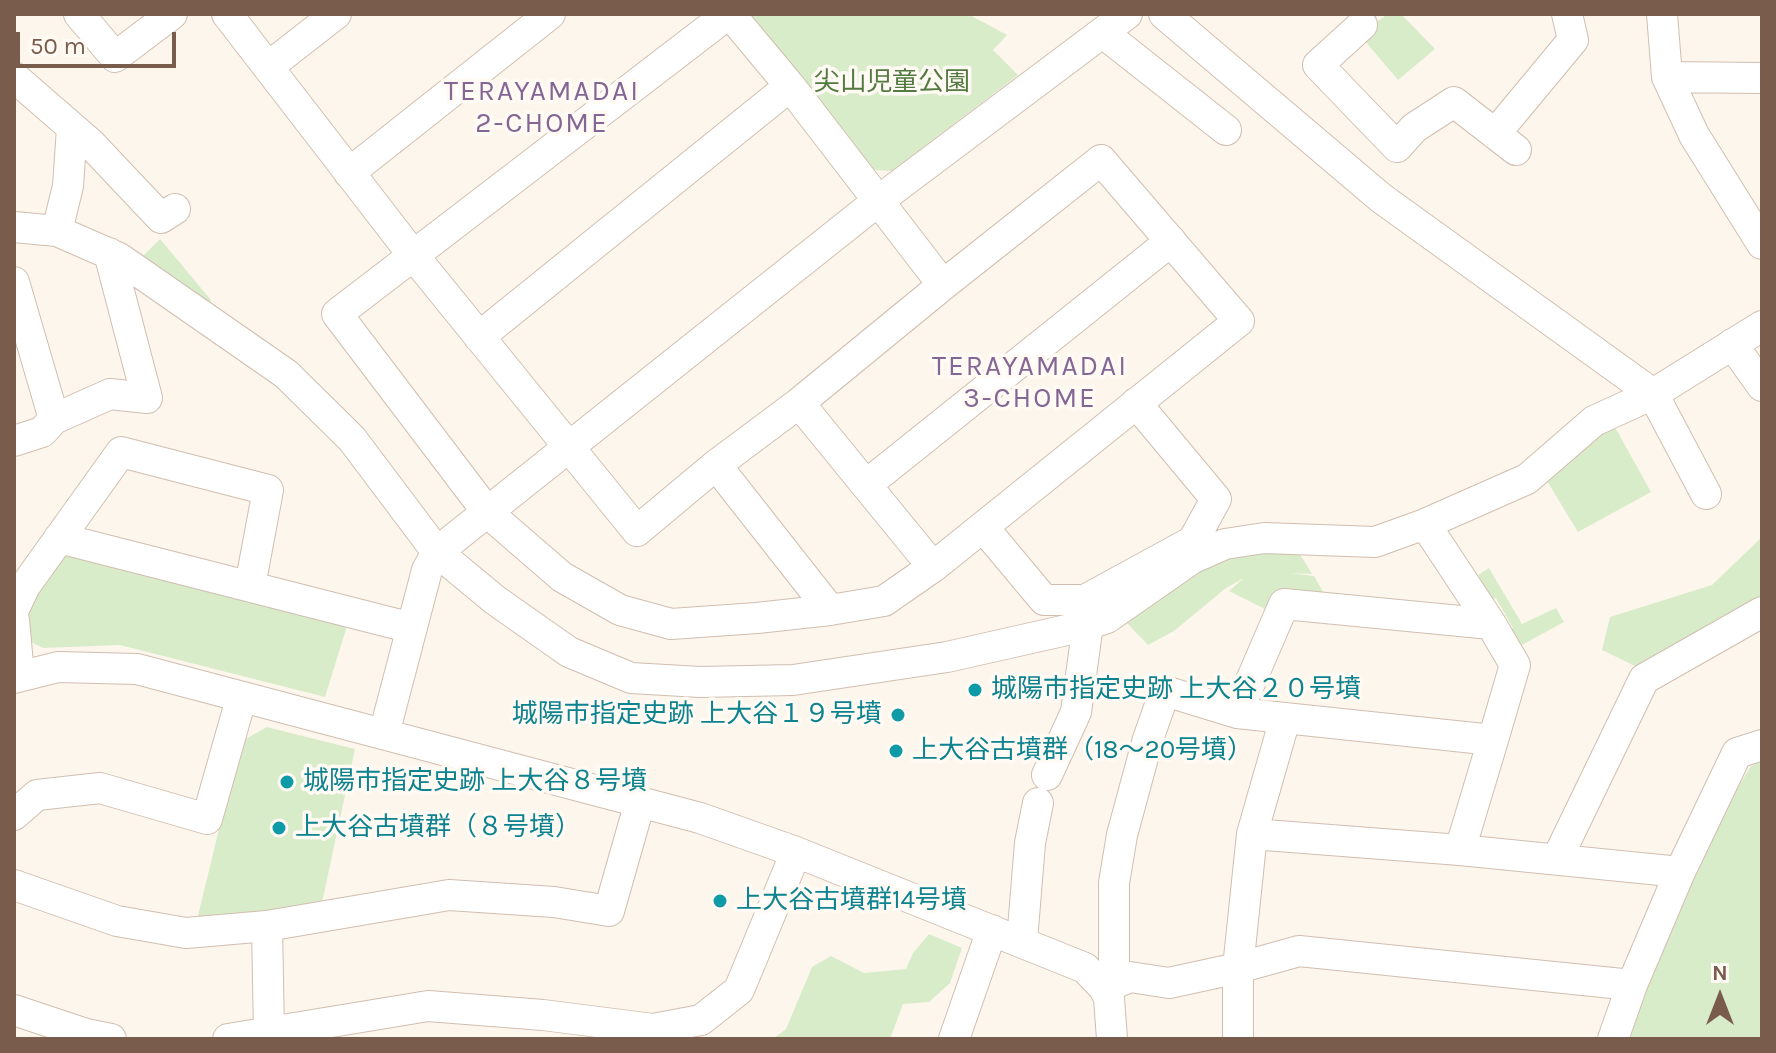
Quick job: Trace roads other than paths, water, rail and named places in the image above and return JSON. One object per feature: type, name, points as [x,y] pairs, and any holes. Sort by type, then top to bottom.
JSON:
[{"type":"street","points":[[79,14],[115,57],[172,14]]},
{"type":"street","points":[[227,14],[413,255],[637,531],[1101,160],[1239,321],[933,567],[884,601],[757,618],[671,624],[620,610],[562,577],[488,513],[337,314],[413,255],[729,14],[790,86],[943,285]]},
{"type":"street","points":[[268,67],[336,14]]},
{"type":"street","points":[[349,173],[550,14]]},
{"type":"street","points":[[384,734],[427,570],[437,552],[878,201],[1127,14]]},
{"type":"street","points":[[1164,14],[1381,198],[1653,394],[1706,494]]},
{"type":"street","points":[[1365,18],[1318,65],[1397,147],[1414,128],[1454,102],[1506,142],[1573,40],[1567,14]]},
{"type":"street","points":[[1662,14],[1667,77],[1694,135],[1762,244]]},
{"type":"street","points":[[1103,33],[1226,130]]},
{"type":"street","points":[[14,77],[90,143],[161,218],[175,209]]},
{"type":"street","points":[[1667,77],[1762,78]]},
{"type":"street","points":[[479,337],[790,86]]},
{"type":"street","points":[[57,231],[68,186],[72,128]]},
{"type":"street","points":[[1730,196],[1762,196]]},
{"type":"street","points":[[14,227],[57,231],[119,258],[286,374],[352,439],[437,552],[495,600],[569,652],[631,678],[700,682],[793,680],[947,657],[1088,624],[1107,618],[1193,558],[1225,544],[1264,538],[1375,542],[1425,524],[1527,479],[1594,421],[1653,394],[1762,326]]},
{"type":"street","points":[[866,485],[1171,241]]},
{"type":"street","points":[[14,441],[42,432],[54,419],[110,394],[147,398],[109,253]]},
{"type":"street","points":[[14,282],[54,419]]},
{"type":"street","points":[[1732,344],[1762,386]]},
{"type":"street","points":[[799,403],[933,567]]},
{"type":"street","points":[[983,527],[1044,600],[1085,600],[1193,541],[1216,499],[1136,403]]},
{"type":"street","points":[[14,609],[25,586],[121,452],[268,490],[250,586]]},
{"type":"street","points":[[716,465],[830,610]]},
{"type":"street","points":[[1425,524],[1515,665],[1460,850]]},
{"type":"street","points":[[59,538],[412,628]]},
{"type":"street","points":[[1237,713],[1284,604],[1491,624]]},
{"type":"street","points":[[1557,859],[1644,679],[1762,612]]},
{"type":"street","points":[[14,620],[16,676],[58,667],[137,669],[700,818],[796,852],[1085,968],[1104,988],[1111,1008],[1112,1039]]},
{"type":"street","points":[[1022,941],[1030,843],[1043,789],[1076,712],[1088,624]]},
{"type":"street","points":[[1104,988],[1114,965],[1114,883],[1122,835],[1148,739],[1165,691],[1237,713],[1493,740]]},
{"type":"street","points":[[14,815],[37,795],[100,788],[207,819],[241,699]]},
{"type":"street","points":[[1238,1039],[1238,968],[1252,834],[1285,719]]},
{"type":"street","points":[[1613,1039],[1632,985],[1680,872],[1737,753],[1762,745]]},
{"type":"street","points":[[14,885],[117,921],[186,933],[267,926],[449,895],[554,902],[609,911],[640,802]]},
{"type":"street","points":[[1252,834],[1460,850],[1680,872]]},
{"type":"street","points":[[228,1039],[428,1006],[543,1015],[652,1034],[701,1020],[739,990],[796,852]]},
{"type":"street","points":[[267,926],[269,1033]]},
{"type":"street","points":[[954,1039],[992,930]]},
{"type":"street","points":[[1104,988],[1130,977],[1169,983],[1299,951],[1632,985]]},
{"type":"street","points":[[14,1010],[111,1039]]},
{"type":"place","name":"城陽市指定史跡 上大谷２０号墳","points":[[975,690]]},
{"type":"place","name":"城陽市指定史跡 上大谷１９号墳","points":[[898,715]]},
{"type":"place","name":"上大谷古墳群（18～20号墳）","points":[[896,751]]},
{"type":"place","name":"城陽市指定史跡 上大谷８号墳","points":[[287,782]]},
{"type":"place","name":"上大谷古墳群（８号墳）","points":[[279,828]]},
{"type":"place","name":"上大谷古墳群14号墳","points":[[720,901]]},
{"type":"district","name":"TERAYAMADAI 2-CHOME","points":[[542,108]]},
{"type":"district","name":"TERAYAMADAI 3-CHOME","points":[[1030,383]]},
{"type":"park label","name":"尖山児童公園","points":[[892,83]]}]
